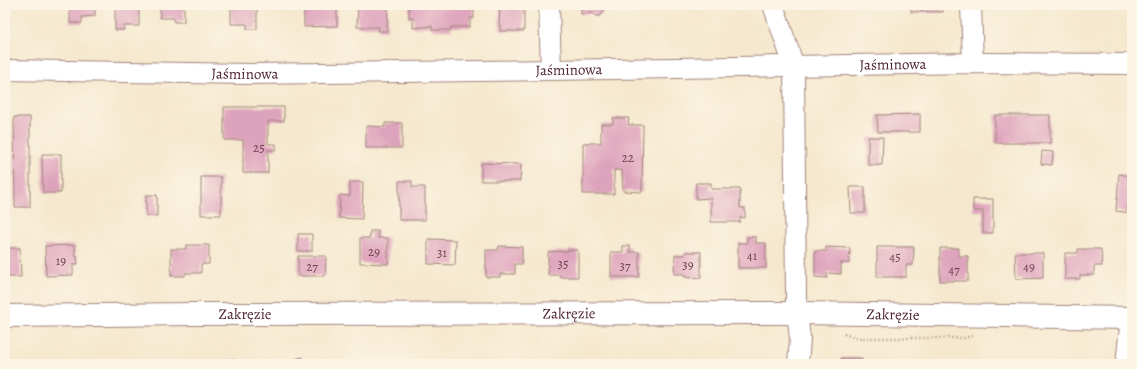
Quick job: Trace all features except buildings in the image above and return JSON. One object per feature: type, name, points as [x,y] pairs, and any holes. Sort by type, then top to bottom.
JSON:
[{"type":"street","points":[[549,5],[550,70]]},
{"type":"street","points":[[774,5],[794,66],[796,300],[800,339],[798,364]]},
{"type":"street","points":[[972,5],[973,63]]},
{"type":"street","name":"Jaśminowa","points":[[5,70],[249,74],[973,63],[1132,64]]},
{"type":"street","name":"Zakręzie","points":[[5,316],[195,314],[798,313],[1132,318]]},
{"type":"street","points":[[1126,364],[1132,318]]},
{"type":"path","points":[[843,334],[857,338],[964,338],[977,335]]}]
